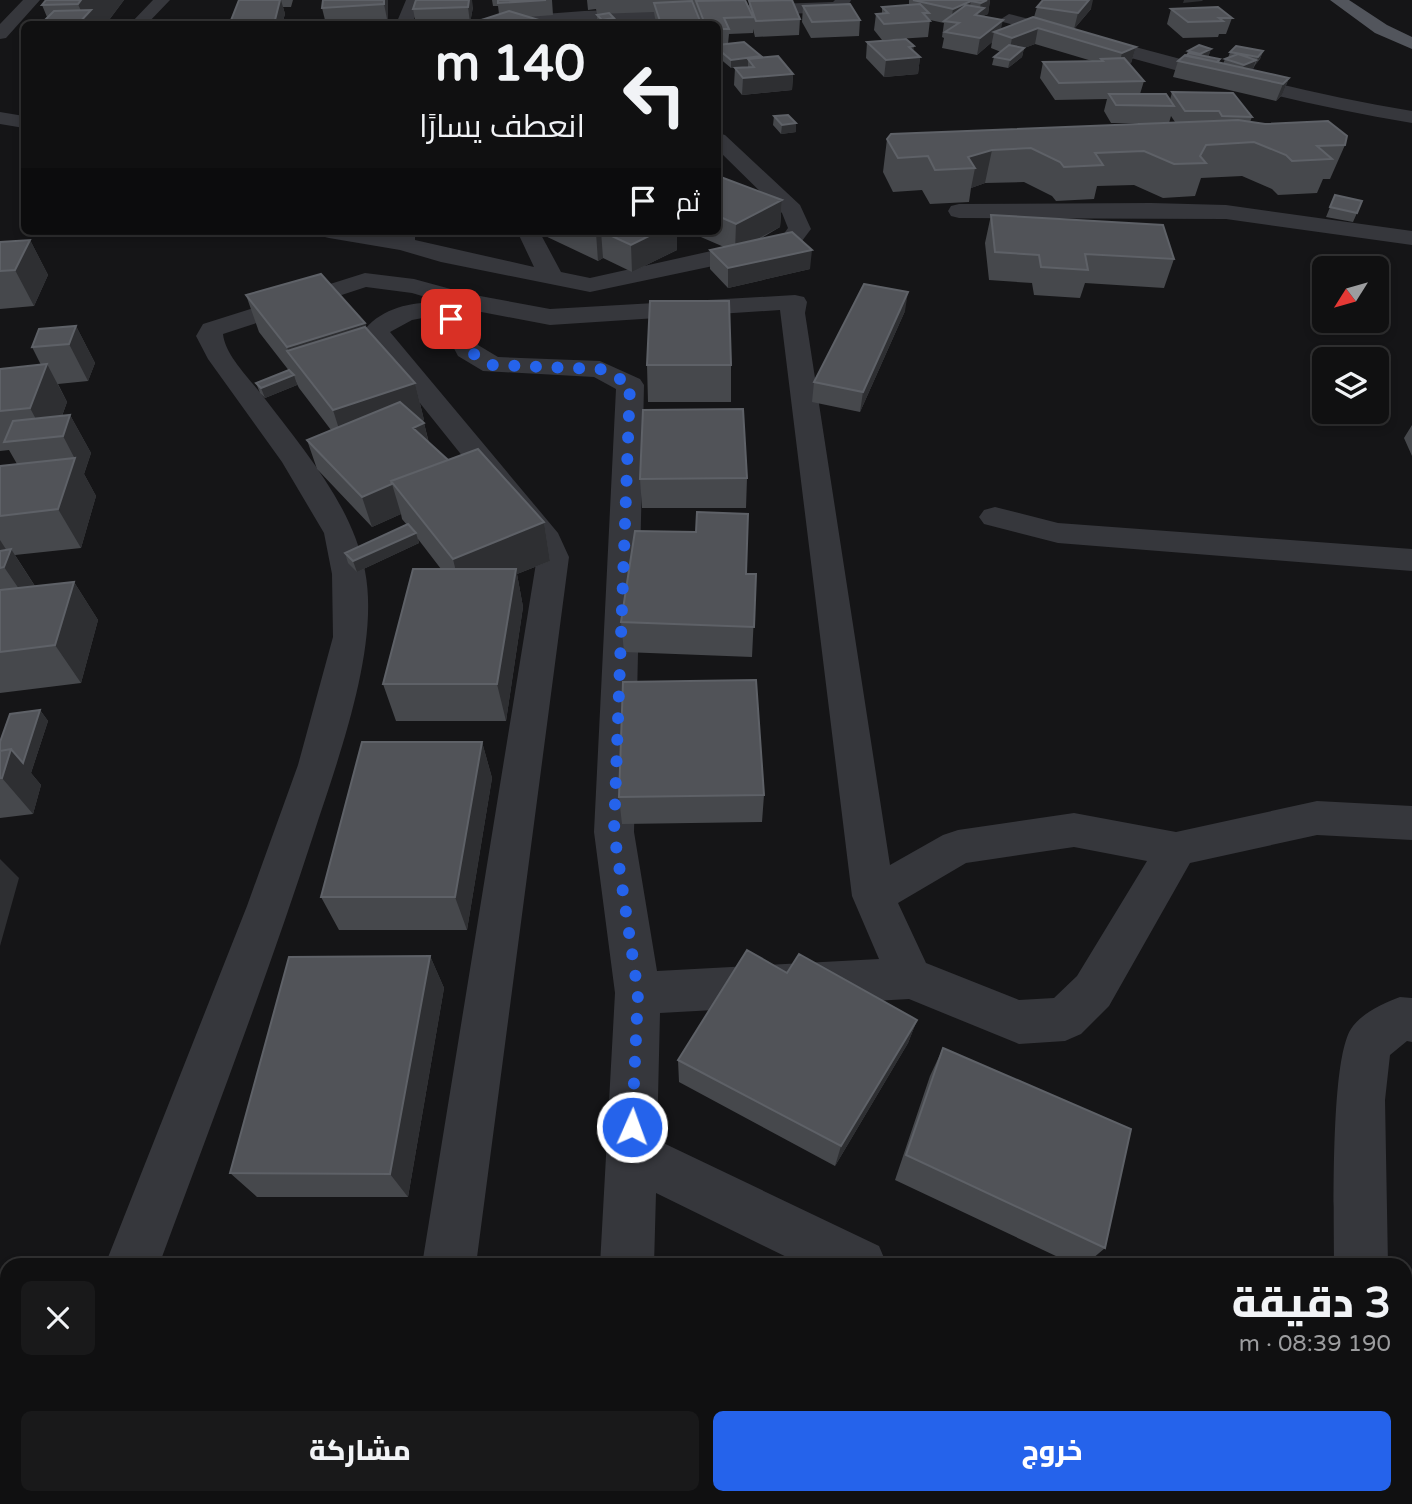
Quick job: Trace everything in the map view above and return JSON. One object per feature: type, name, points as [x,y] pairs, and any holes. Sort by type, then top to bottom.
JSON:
[{"type":"main road","points":[[1338,0],[1381,29],[1412,44]]},
{"type":"main road","points":[[1364,0],[1388,20],[1412,33]]},
{"type":"street","points":[[0,34],[32,0]]},
{"type":"street","points":[[141,21],[162,0]]},
{"type":"street","points":[[405,21],[414,0]]},
{"type":"street","points":[[511,21],[587,14],[835,7],[841,5],[843,0]]},
{"type":"street","points":[[1009,19],[1212,74],[1346,106],[1412,117]]},
{"type":"street","points":[[0,118],[21,122]]},
{"type":"street","points":[[378,235],[403,237],[441,255],[590,285],[757,250],[791,240],[800,229],[792,210],[721,142]]},
{"type":"street","points":[[959,211],[1226,212],[1412,238]]},
{"type":"street","points":[[530,235],[552,278]]},
{"type":"street","points":[[135,1258],[269,906],[317,765],[351,637],[352,597],[340,533],[296,460],[221,359],[209,336],[212,329],[365,280],[414,286],[458,310],[467,350],[492,365],[600,369],[630,384],[614,832],[638,993],[627,1258]]},
{"type":"street","points":[[450,1258],[553,557],[547,540],[376,332],[384,322],[425,309],[550,317],[795,302],[792,313],[873,897],[910,978]]},
{"type":"street","points":[[995,517],[1058,533],[1412,560]]},
{"type":"street","points":[[873,897],[958,848],[1074,830],[1176,849],[1317,818],[1412,823]]},
{"type":"street","points":[[638,993],[910,978],[1018,1022],[1065,1019],[1093,990],[1176,849]]},
{"type":"street","points":[[1361,1258],[1360,1100],[1368,1043],[1400,1019],[1412,1020]]},
{"type":"street","points":[[631,1154],[846,1258]]},
{"type":"building","points":[[46,0],[81,0],[78,4],[42,5]]},
{"type":"building","points":[[239,0],[280,0],[275,20],[231,21]]},
{"type":"building","points":[[323,0],[384,0],[384,4],[322,8]]},
{"type":"building","points":[[416,0],[469,0],[468,7],[413,9]]},
{"type":"building","points":[[498,0],[546,0],[498,3]]},
{"type":"building","points":[[745,0],[753,17],[724,18],[729,29],[721,29],[721,21],[704,21],[696,1]]},
{"type":"building","points":[[792,0],[800,19],[756,21],[749,1]]},
{"type":"building","points":[[913,0],[987,0],[981,3],[971,1],[953,9]]},
{"type":"building","points":[[1043,0],[1089,0],[1078,13],[1037,7]]},
{"type":"building","points":[[692,1],[700,21],[660,21],[654,3]]},
{"type":"building","points":[[850,4],[860,20],[812,22],[803,6]]},
{"type":"building","points":[[920,4],[929,13],[923,13],[930,21],[884,24],[876,14],[888,13],[882,7]]},
{"type":"building","points":[[966,5],[984,8],[975,15],[1003,20],[980,38],[945,32],[959,23],[944,21]]},
{"type":"building","points":[[1218,7],[1232,18],[1219,18],[1223,21],[1188,22],[1171,9]]},
{"type":"building","points":[[91,10],[81,21],[35,21],[45,20],[54,11]]},
{"type":"building","points":[[509,11],[542,21],[478,21]]},
{"type":"building","points":[[609,13],[614,18],[602,20],[597,15]]},
{"type":"building","points":[[1033,17],[1136,47],[1122,53],[1038,28],[1012,38],[994,32]]},
{"type":"building","points":[[906,39],[914,46],[909,47],[920,57],[886,60],[867,42]]},
{"type":"building","points":[[744,42],[761,56],[731,60],[721,52],[721,45]]},
{"type":"building","points":[[1009,45],[1024,48],[1010,60],[994,57]]},
{"type":"building","points":[[1199,45],[1211,49],[1200,54],[1188,51]]},
{"type":"building","points":[[1236,46],[1263,51],[1258,57],[1230,52]]},
{"type":"building","points":[[1189,53],[1220,59],[1217,62],[1186,56]]},
{"type":"building","points":[[1238,54],[1256,60],[1244,65],[1225,59]]},
{"type":"building","points":[[1185,55],[1289,78],[1283,84],[1178,61]]},
{"type":"building","points":[[778,56],[793,74],[743,78],[735,68],[754,67],[748,59]]},
{"type":"building","points":[[1124,58],[1144,81],[1059,83],[1043,62],[1103,61],[1101,59]]},
{"type":"building","points":[[1172,92],[1233,93],[1252,117],[1222,116],[1219,111],[1185,111]]},
{"type":"building","points":[[1109,94],[1166,94],[1174,106],[1116,105]]},
{"type":"building","points":[[788,115],[796,123],[782,125],[774,116]]},
{"type":"building","points":[[1238,120],[1265,124],[1328,121],[1347,136],[1345,145],[1317,146],[1332,159],[1292,161],[1286,155],[1254,142],[1206,145],[1200,156],[1206,163],[1174,164],[1144,151],[1095,153],[1103,165],[1064,167],[1060,162],[1031,148],[992,150],[968,157],[975,168],[935,170],[928,156],[898,158],[887,139],[891,134]]},
{"type":"building","points":[[721,177],[782,200],[736,224],[721,217]]},
{"type":"building","points":[[1335,195],[1362,201],[1357,213],[1330,207]]},
{"type":"building","points":[[991,215],[1163,225],[1174,259],[1085,254],[1088,270],[1041,267],[1039,255],[995,252]]},
{"type":"building","points":[[792,232],[812,250],[728,268],[710,250]]},
{"type":"building","points":[[610,235],[651,235],[631,245]]},
{"type":"building","points":[[30,240],[15,270],[0,271],[0,242]]},
{"type":"building","points":[[321,274],[365,323],[287,347],[246,295]]},
{"type":"building","points":[[864,284],[908,292],[863,392],[814,382]]},
{"type":"building","points":[[650,301],[729,301],[731,365],[647,365]]},
{"type":"building","points":[[76,326],[69,344],[32,347],[39,329]]},
{"type":"building","points":[[365,327],[415,383],[333,410],[287,351]]},
{"type":"building","points":[[47,364],[30,408],[0,411],[0,369]]},
{"type":"building","points":[[289,370],[294,375],[261,388],[256,383]]},
{"type":"building","points":[[400,402],[424,423],[413,428],[448,460],[391,481],[392,484],[362,497],[307,440]]},
{"type":"building","points":[[743,409],[747,478],[640,479],[643,410]]},
{"type":"building","points":[[70,415],[63,436],[4,442],[13,421]]},
{"type":"building","points":[[478,449],[544,522],[453,559],[391,481]]},
{"type":"building","points":[[75,458],[58,509],[0,516],[0,466]]},
{"type":"building","points":[[697,512],[748,514],[746,574],[756,574],[754,627],[621,622],[635,531],[696,532]]},
{"type":"building","points":[[408,524],[416,533],[353,561],[345,553]]},
{"type":"building","points":[[11,549],[4,567],[0,568],[0,551]]},
{"type":"building","points":[[413,569],[516,569],[497,684],[383,684]]},
{"type":"building","points":[[74,582],[55,645],[0,652],[0,590]]},
{"type":"building","points":[[756,680],[764,795],[619,797],[623,682]]},
{"type":"building","points":[[40,710],[23,763],[11,749],[0,751],[0,742],[10,714]]},
{"type":"building","points":[[362,742],[482,742],[455,897],[321,897]]},
{"type":"building","points":[[11,749],[2,778],[0,778],[0,751]]},
{"type":"building","points":[[747,950],[787,973],[799,954],[917,1020],[841,1146],[678,1060]]},
{"type":"building","points":[[430,956],[390,1174],[230,1173],[289,957]]},
{"type":"building","points":[[943,1048],[1131,1129],[1105,1248],[906,1155]]},
{"type":"route","points":[[451,319],[467,350],[492,365],[600,369],[630,384],[614,832],[638,993],[632,1127]]}]
